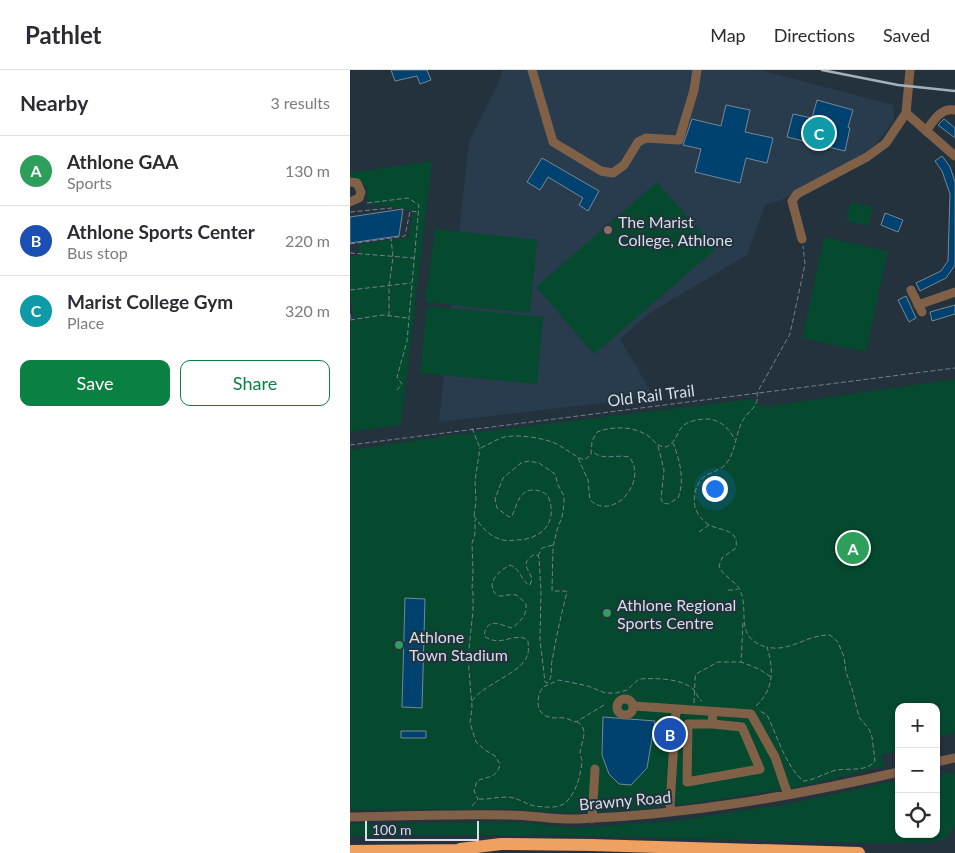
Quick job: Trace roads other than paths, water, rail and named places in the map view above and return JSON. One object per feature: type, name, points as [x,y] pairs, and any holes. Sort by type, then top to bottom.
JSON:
[{"type":"highway","points":[[460,849],[501,844],[859,853]]},
{"type":"highway","points":[[350,851],[460,849],[609,853]]},
{"type":"street","points":[[532,70],[553,142],[601,171],[613,173],[624,164],[638,142],[646,138],[679,140],[694,90],[697,70]]},
{"type":"street","points":[[802,239],[792,201],[797,194],[886,143],[906,113],[910,70]]},
{"type":"street","points":[[926,131],[943,111],[948,109],[955,110]]},
{"type":"street","points":[[906,113],[955,156]]},
{"type":"street","points":[[350,182],[357,183],[361,192],[359,198],[350,202]]},
{"type":"street","points":[[911,290],[920,309],[955,292]]},
{"type":"street","points":[[634,706],[751,714],[775,757],[788,795]]},
{"type":"street","points":[[672,812],[670,805],[676,710]]},
{"type":"street","points":[[712,712],[713,724]]},
{"type":"street","points":[[688,724],[713,724],[742,727],[760,769],[687,782],[688,724]]},
{"type":"street","points":[[674,749],[688,750]]},
{"type":"street","points":[[940,762],[955,758]]},
{"type":"street","points":[[940,762],[955,762]]},
{"type":"street","points":[[592,819],[595,768]]},
{"type":"street","name":"Brawny Road","points":[[350,817],[520,815],[556,819],[592,819],[672,812],[788,795],[895,773]]},
{"type":"railway","points":[[822,70],[898,85],[955,91]]},
{"type":"place","name":"Marist College Gym","points":[[819,133]]},
{"type":"place","name":"The Marist College, Athlone","points":[[608,230]]},
{"type":"place","name":"Athlone GAA","points":[[853,548]]},
{"type":"place","name":"Athlone Regional Sports Centre","points":[[607,613]]},
{"type":"place","name":"Athlone Town Stadium","points":[[399,645]]},
{"type":"place","name":"Athlone Sports Center","points":[[670,734]]}]
